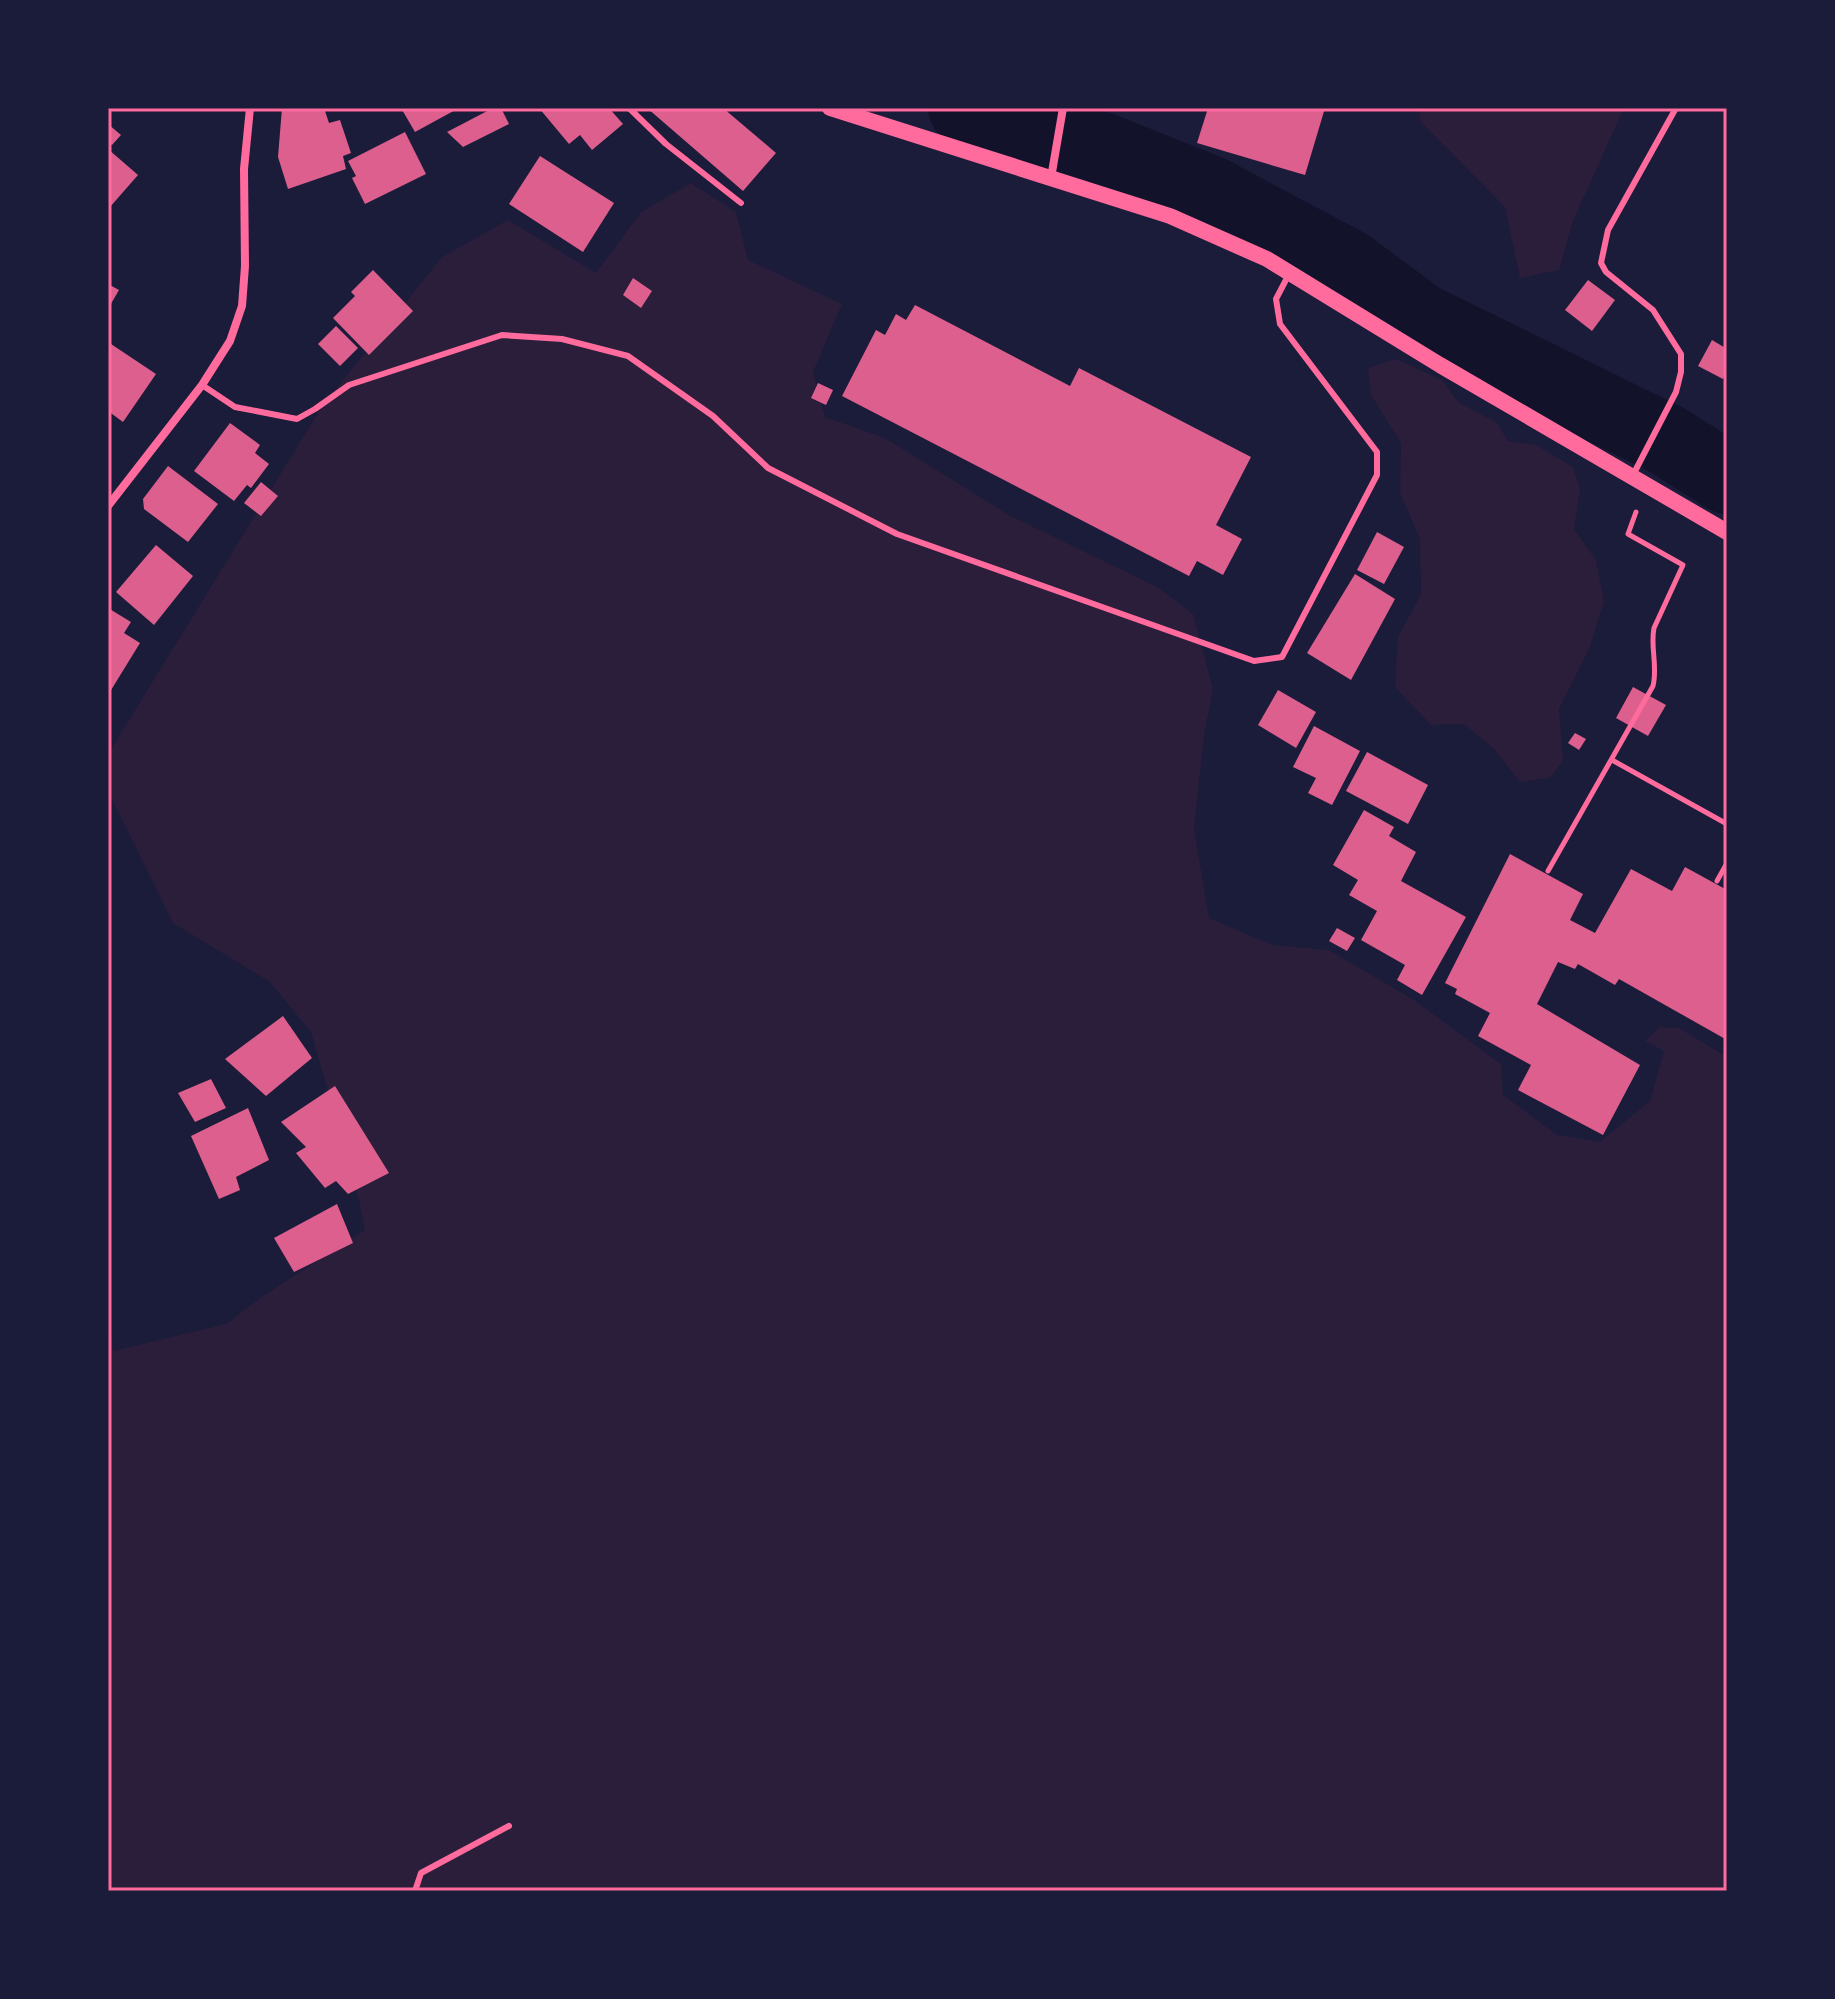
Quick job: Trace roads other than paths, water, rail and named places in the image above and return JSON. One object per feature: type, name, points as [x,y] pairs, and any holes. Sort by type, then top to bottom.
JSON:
[{"type":"main road","points":[[830,108],[1170,216],[1267,259],[1727,532]]},
{"type":"street","points":[[108,506],[202,385],[230,341],[242,306],[245,266],[244,169],[250,108]]},
{"type":"street","points":[[1050,179],[1063,112]]},
{"type":"lane","points":[[629,108],[666,144],[741,203]]},
{"type":"lane","points":[[1632,477],[1676,392],[1681,354],[1653,310],[1606,272],[1601,263],[1608,230],[1676,108]]},
{"type":"lane","points":[[202,385],[235,407],[297,419],[349,385],[502,335],[562,339],[628,356],[713,416],[768,468],[897,534],[1254,661],[1282,657],[1377,475],[1377,452],[1280,324],[1276,299],[1290,273]]},
{"type":"lane","points":[[415,1891],[421,1873],[509,1826]]},
{"type":"waterway","points":[[964,108],[1099,147],[1211,192],[1348,265],[1421,319],[1667,440],[1727,478]]}]
